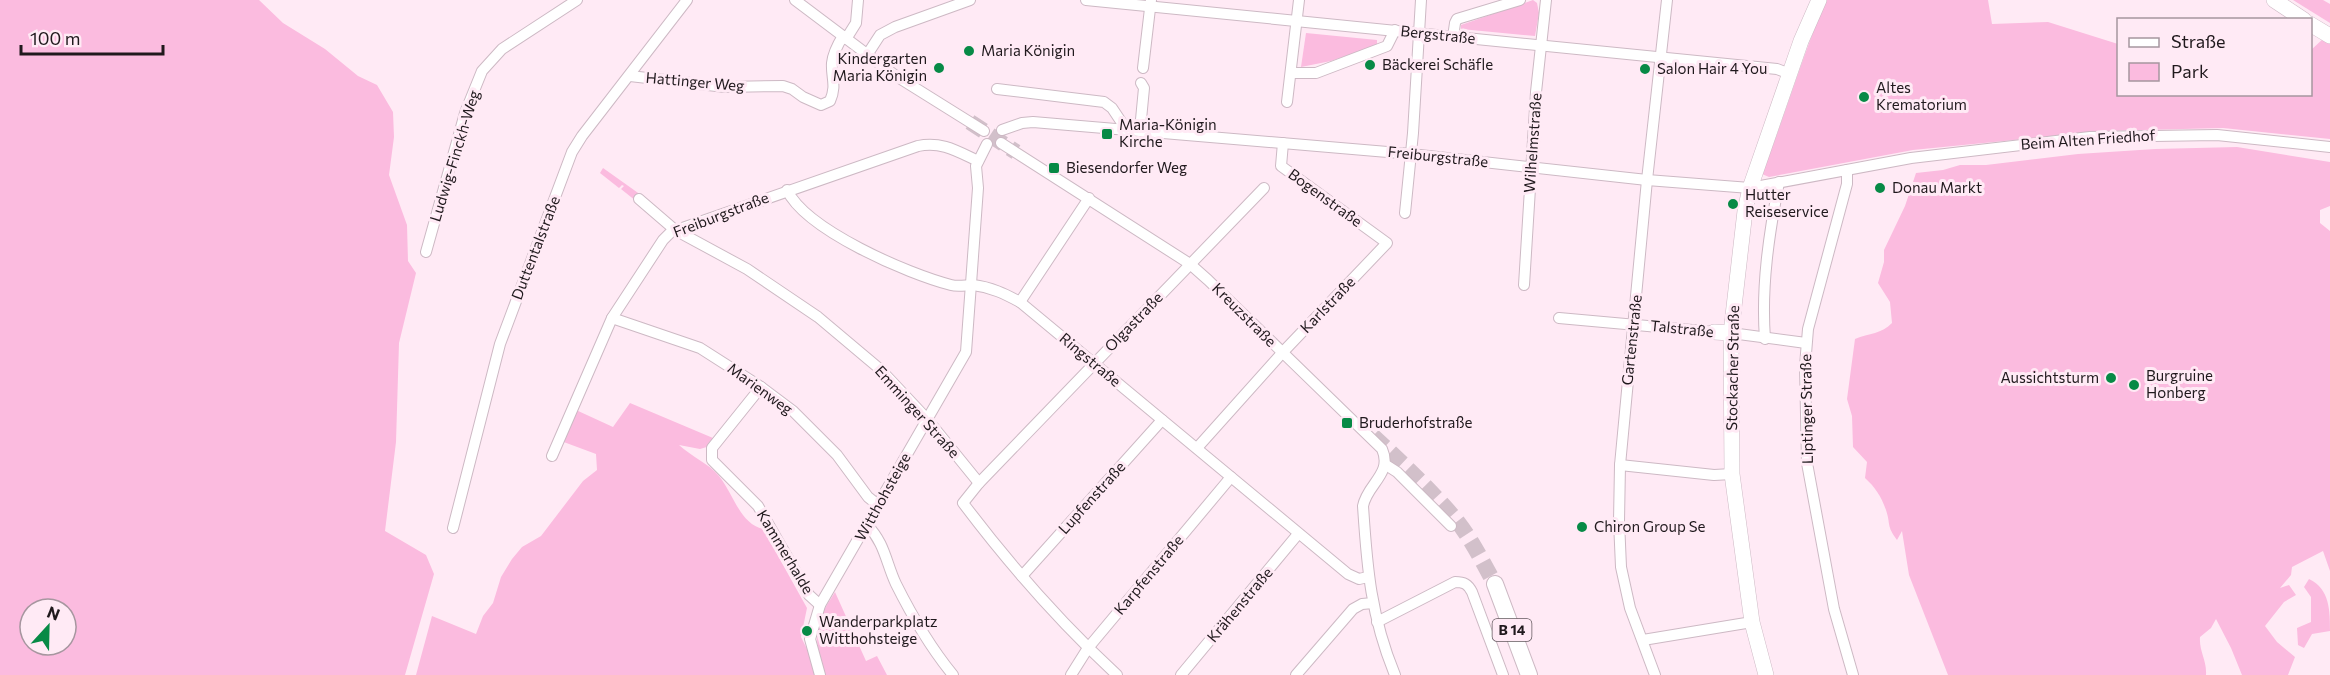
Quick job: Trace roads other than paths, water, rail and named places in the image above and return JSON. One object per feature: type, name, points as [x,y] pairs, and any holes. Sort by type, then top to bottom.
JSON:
[{"type":"main road","name":"B 14","points":[[1495,585],[1529,675]]},
{"type":"street","name":"Ludwig-Finckh-Weg","points":[[426,252],[465,113],[482,71],[502,49],[577,0]]},
{"type":"street","name":"Duttentalstraße","points":[[453,528],[500,345],[572,152],[687,0]]},
{"type":"street","points":[[795,0],[896,76],[984,130]]},
{"type":"street","points":[[845,38],[856,23],[858,0]]},
{"type":"street","points":[[867,55],[880,35],[895,27],[970,0]]},
{"type":"street","name":"Bergstraße","points":[[1086,0],[1151,4],[1542,47],[1777,69],[1790,74]]},
{"type":"street","points":[[1287,102],[1299,0]]},
{"type":"street","points":[[1405,213],[1421,0]]},
{"type":"street","points":[[1453,37],[1457,19],[1520,0]]},
{"type":"street","name":"Wilhelmstraße","points":[[1524,285],[1531,167],[1546,0]]},
{"type":"street","name":"Gartenstraße","points":[[1655,675],[1630,608],[1621,567],[1619,521],[1620,465],[1667,0]]},
{"type":"street","name":"Stockacher Straße","points":[[1766,675],[1752,622],[1732,474],[1731,333],[1745,211],[1750,188],[1819,0]]},
{"type":"street","points":[[2274,0],[2301,18]]},
{"type":"street","points":[[1143,68],[1151,4]]},
{"type":"street","points":[[2312,25],[2330,36]]},
{"type":"street","points":[[1292,73],[1316,73],[1387,46],[1395,30]]},
{"type":"street","name":"Hattinger Weg","points":[[630,76],[725,87],[783,86],[821,105],[830,101],[833,94],[835,84],[832,64],[845,38]]},
{"type":"street","points":[[1140,130],[1144,88],[1141,83]]},
{"type":"street","points":[[997,89],[1104,102],[1112,108],[1126,129]]},
{"type":"street","name":"Freiburgstraße","points":[[1002,130],[1014,125],[1033,122],[1140,130],[1750,188]]},
{"type":"street","points":[[993,125],[1002,130],[1004,138],[1001,143],[993,146],[987,144],[983,139],[984,130],[993,125]]},
{"type":"street","name":"Beim Alten Friedhof","points":[[1847,170],[1911,158],[2090,137],[2217,135],[2330,147]]},
{"type":"street","name":"Kreuzstraße","points":[[1001,143],[1190,264],[1376,443],[1384,455],[1386,465],[1397,472],[1450,526]]},
{"type":"street","name":"Bogenstraße","points":[[1283,143],[1281,166],[1387,243]]},
{"type":"street","name":"Freiburgstraße","points":[[552,456],[612,318],[663,240],[675,230],[787,190],[929,144],[946,146],[978,161]]},
{"type":"street","name":"Witthohsteige","points":[[820,675],[810,639],[820,605],[966,352],[978,188],[976,173],[978,161],[987,144]]},
{"type":"street","points":[[1750,188],[1847,170]]},
{"type":"street","name":"Liptinger Straße","points":[[1847,170],[1847,184],[1806,343],[1807,463],[1834,609],[1853,675]]},
{"type":"street","name":"Stockacher Straße","points":[[1765,339],[1763,320],[1768,238],[1779,182]]},
{"type":"street","name":"Olgastraße","points":[[980,483],[1264,188]]},
{"type":"street","name":"Ringstraße","points":[[787,190],[791,199],[802,211],[861,249],[920,277],[955,286],[987,287],[1020,302],[1348,574],[1359,579],[1368,578]]},
{"type":"street","points":[[1020,302],[1089,198]]},
{"type":"street","name":"Emminger Straße","points":[[639,199],[675,230],[747,269],[818,317],[880,370],[927,419],[980,483]]},
{"type":"street","name":"Karlstraße","points":[[1197,448],[1282,353],[1387,243]]},
{"type":"street","name":"Marienweg","points":[[612,318],[700,348],[761,387],[793,411],[837,455],[868,497],[878,505]]},
{"type":"street","name":"Talstraße","points":[[1559,318],[1731,333],[1806,343]]},
{"type":"street","name":"Kammerhalde","points":[[761,387],[712,448],[712,460],[758,506],[809,595],[820,605]]},
{"type":"street","name":"Lupfenstraße","points":[[1022,576],[1162,420]]},
{"type":"street","points":[[1386,465],[1364,499],[1363,506],[1368,578],[1381,642],[1395,675]]},
{"type":"street","points":[[1620,465],[1714,475],[1732,474]]},
{"type":"street","name":"Karpfenstraße","points":[[1071,675],[1088,648],[1231,477]]},
{"type":"street","points":[[980,483],[963,503],[1022,576],[1088,648],[1117,675]]},
{"type":"street","points":[[867,525],[878,536],[895,582],[930,647],[953,675]]},
{"type":"street","name":"Krähenstraße","points":[[1181,675],[1298,534]]},
{"type":"street","points":[[1377,622],[1455,582],[1462,582],[1468,585],[1472,592],[1503,675]]},
{"type":"street","points":[[1296,675],[1353,609],[1362,604],[1373,603]]},
{"type":"street","points":[[1643,640],[1752,622]]},
{"type":"tunnel","points":[[970,122],[1016,152]]},
{"type":"tunnel","points":[[1373,436],[1427,488],[1457,521],[1495,584]]},
{"type":"place","name":"Maria Königin","points":[[969,51]]},
{"type":"place","name":"Bäckerei Schäfle","points":[[1370,65]]},
{"type":"place","name":"Kindergarten Maria Königin","points":[[939,68]]},
{"type":"place","name":"Salon Hair 4 You","points":[[1645,69]]},
{"type":"place","name":"Altes Krematorium","points":[[1864,97]]},
{"type":"place","name":"Maria-Königin Kirche","points":[[1107,134]]},
{"type":"place","name":"Biesendorfer Weg","points":[[1054,168]]},
{"type":"place","name":"Donau Markt","points":[[1880,188]]},
{"type":"place","name":"Hutter Reiseservice","points":[[1733,204]]},
{"type":"place","name":"Aussichtsturm","points":[[2111,378]]},
{"type":"place","name":"Burgruine Honberg","points":[[2134,385]]},
{"type":"place","name":"Bruderhofstraße","points":[[1347,423]]},
{"type":"place","name":"Chiron Group Se","points":[[1582,527]]},
{"type":"place","name":"Wanderparkplatz Witthohsteige","points":[[807,631]]}]
